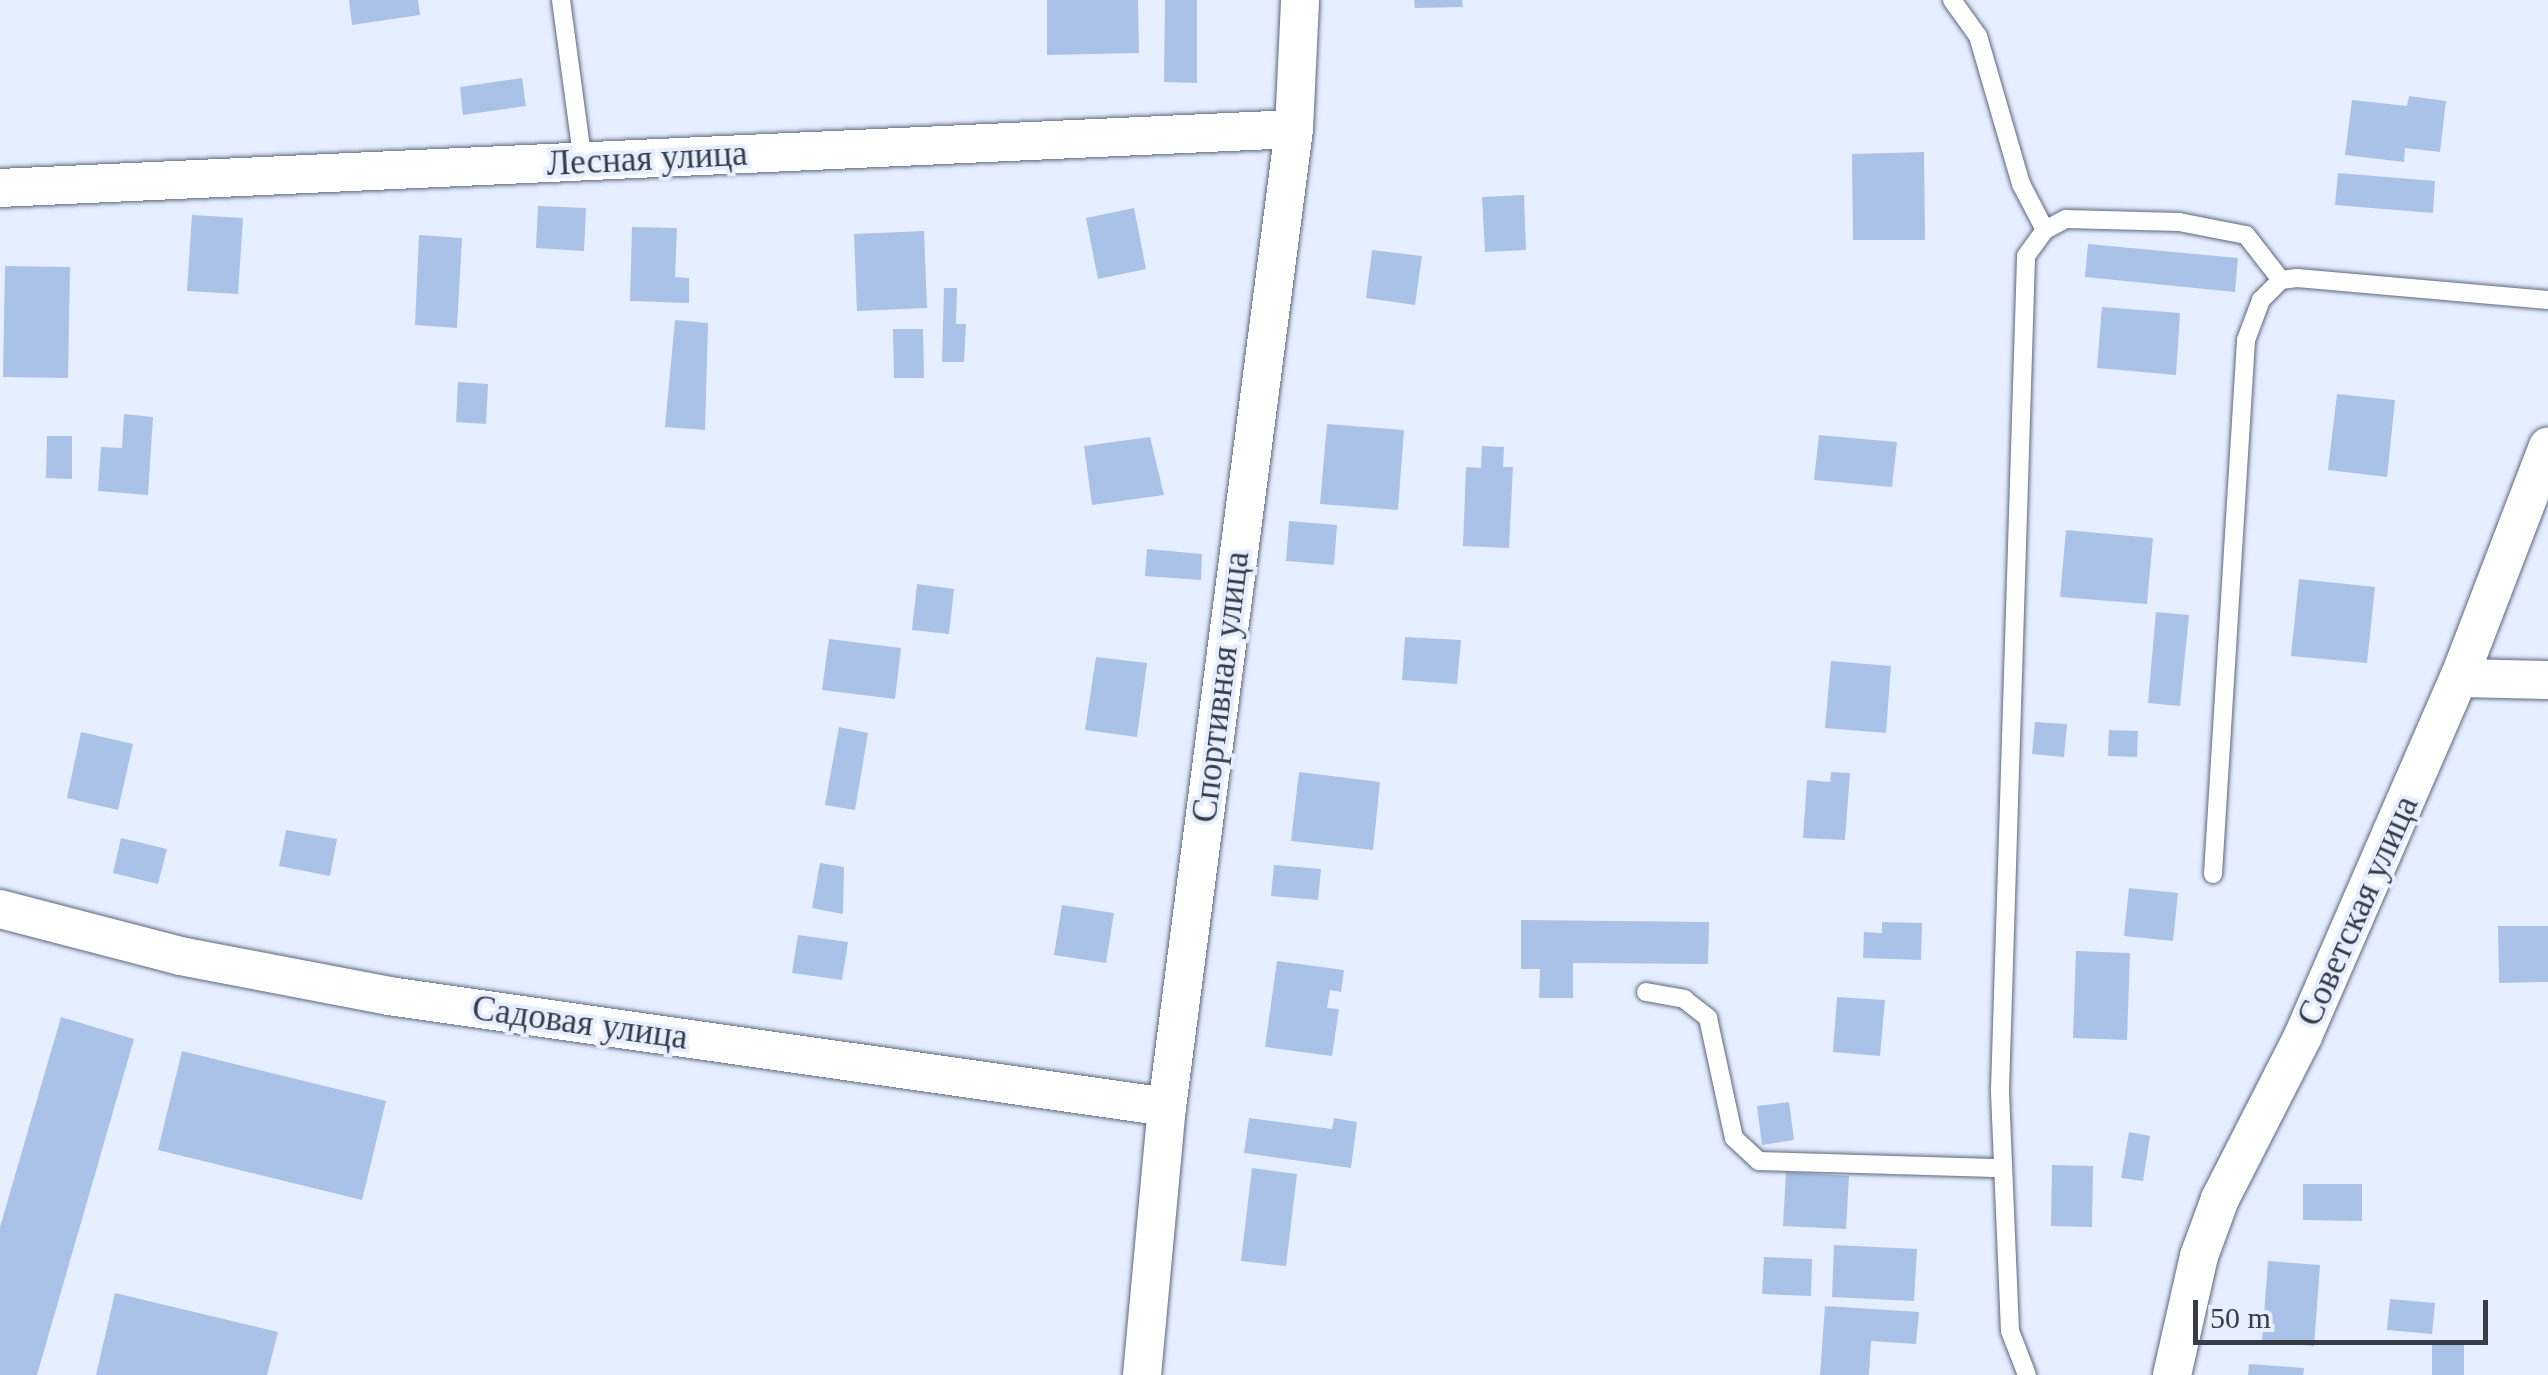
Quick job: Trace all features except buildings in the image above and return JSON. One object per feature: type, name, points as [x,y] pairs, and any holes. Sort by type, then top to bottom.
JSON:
[{"type":"street","name":"Спортивная улица","points":[[1142,1375],[1166,1107],[1294,129],[1300,0]]},
{"type":"street","name":"Лесная улица","points":[[0,188],[1294,129]]},
{"type":"street","name":"Советская улица","points":[[2172,1375],[2199,1256],[2220,1199],[2303,1036],[2459,678],[2548,446]]},
{"type":"street","points":[[2459,678],[2548,680]]},
{"type":"street","name":"Садовая улица","points":[[0,909],[180,956],[389,996],[1166,1107]]},
{"type":"lane","points":[[561,0],[583,162]]},
{"type":"lane","points":[[1952,0],[1978,36],[2021,184],[2045,230]]},
{"type":"lane","points":[[2028,1375],[2010,1332],[2002,1168],[2023,288],[2028,248],[2045,230],[2081,216],[2223,227],[2264,250],[2282,280]]},
{"type":"lane","points":[[2213,874],[2246,340],[2261,300],[2282,280],[2548,300]]},
{"type":"lane","points":[[1646,992],[1684,999],[1708,1018],[1734,1138],[1759,1162],[2002,1168]]}]
